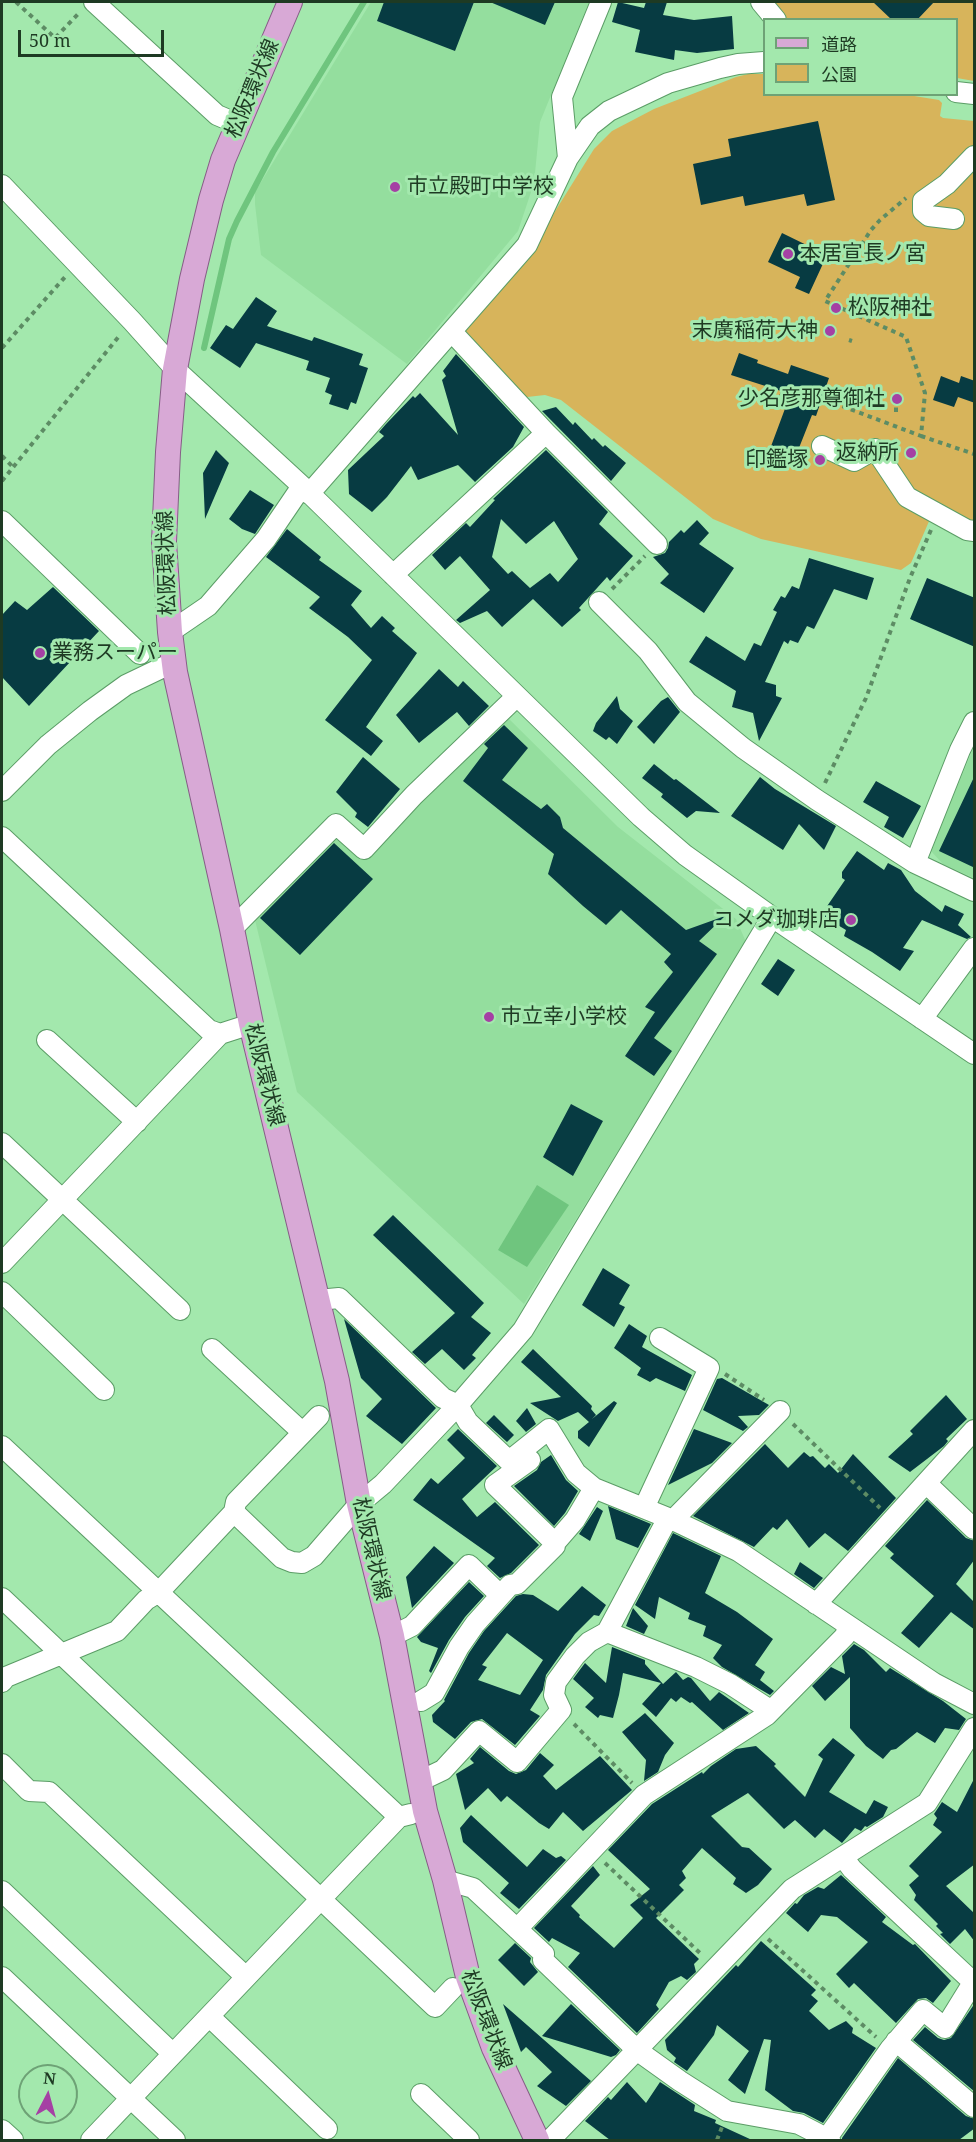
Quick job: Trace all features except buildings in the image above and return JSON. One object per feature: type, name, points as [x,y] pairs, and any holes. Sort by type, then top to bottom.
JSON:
[{"type":"main road","name":"松阪環状線","points":[[290,2],[238,124],[211,200],[192,279],[175,369],[168,452],[164,542],[170,632],[174,662],[251,1024],[337,1381],[359,1504],[392,1636],[425,1811],[445,1880],[468,1977],[494,2048],[537,2140]]},
{"type":"street","points":[[568,158],[562,97],[601,2]]},
{"type":"street","points":[[761,2],[774,18]]},
{"type":"street","points":[[89,5],[217,115],[238,124]]},
{"type":"street","points":[[170,632],[208,606],[306,490],[452,332],[527,245],[568,158],[590,126],[609,111],[629,100],[668,84],[720,68],[763,62]]},
{"type":"street","points":[[958,92],[975,94]]},
{"type":"street","points":[[954,219],[929,216],[923,211],[923,201],[947,184],[975,156]]},
{"type":"street","points":[[4,193],[74,260],[175,369],[306,490],[601,780],[659,832],[685,855],[772,917],[975,1054]]},
{"type":"street","points":[[452,332],[546,433],[657,544]]},
{"type":"street","points":[[393,575],[546,433]]},
{"type":"street","points":[[822,446],[854,461],[875,449],[907,497],[967,530],[975,531]]},
{"type":"street","points":[[2,521],[140,654]]},
{"type":"street","points":[[599,602],[648,651],[687,702],[743,748],[817,800],[915,863],[975,891]]},
{"type":"street","points":[[2,790],[48,745],[90,711],[126,685],[174,662]]},
{"type":"street","points":[[232,929],[336,824],[364,849],[414,795],[452,761],[516,697]]},
{"type":"street","points":[[915,863],[960,750],[975,722]]},
{"type":"street","points":[[2,837],[209,1030],[219,1034]]},
{"type":"street","points":[[234,1512],[282,1558],[302,1563],[314,1556],[359,1504],[382,1484],[458,1406],[523,1330],[772,917]]},
{"type":"street","points":[[922,1019],[975,948]]},
{"type":"street","points":[[2,1263],[219,1034],[251,1024]]},
{"type":"street","points":[[47,1040],[136,1122]]},
{"type":"street","points":[[2,1143],[180,1310]]},
{"type":"street","points":[[2,1292],[104,1390]]},
{"type":"street","points":[[318,1300],[339,1298],[443,1398],[458,1406],[468,1422],[509,1461],[549,1429],[576,1473],[594,1488],[671,1519],[738,1551],[934,1683],[975,1704]]},
{"type":"street","points":[[645,1508],[709,1368],[660,1338]]},
{"type":"street","points":[[212,1348],[302,1432]]},
{"type":"street","points":[[420,1781],[442,1770],[479,1731],[517,1762],[561,1710],[554,1695],[556,1682],[589,1642],[607,1632],[671,1519],[780,1411]]},
{"type":"street","points":[[2,1682],[6,1677],[117,1631],[146,1600],[159,1592],[234,1512],[236,1502],[319,1416]]},
{"type":"street","points":[[816,1604],[975,1430]]},
{"type":"street","points":[[555,1543],[495,1485],[556,1440]]},
{"type":"street","points":[[2,1446],[399,1817]]},
{"type":"street","points":[[926,1483],[975,1529]]},
{"type":"street","points":[[421,1701],[434,1693],[459,1647],[475,1624],[510,1585],[517,1584],[555,1546],[555,1543],[575,1520],[594,1488]]},
{"type":"street","points":[[392,1636],[412,1626],[469,1565],[500,1595]]},
{"type":"street","points":[[2,1598],[435,2007],[453,1988]]},
{"type":"street","points":[[517,1929],[644,1795],[767,1715],[845,1636],[848,1627]]},
{"type":"street","points":[[607,1632],[696,1667],[730,1684],[770,1710]]},
{"type":"street","points":[[550,2140],[792,1889],[927,1803],[975,1728]]},
{"type":"street","points":[[2,1764],[29,1791],[50,1792],[246,1977]]},
{"type":"street","points":[[91,2140],[399,1817],[425,1811]]},
{"type":"street","points":[[445,1880],[472,1888],[544,1954],[543,1960],[638,2051],[680,2081],[727,2111],[799,2124],[828,2139],[893,2045],[923,2010],[945,2028],[974,1982],[852,1869],[843,1857]]},
{"type":"street","points":[[2,1892],[173,2054]]},
{"type":"street","points":[[2,1977],[175,2140]]},
{"type":"street","points":[[210,2017],[327,2129]]},
{"type":"street","points":[[893,2045],[975,2108]]},
{"type":"street","points":[[421,2094],[469,2140]]},
{"type":"street","points":[[2,2130],[13,2140]]},
{"type":"path","points":[[16,2],[56,38],[89,5]]},
{"type":"path","points":[[914,191],[880,220],[825,301],[906,338],[925,393],[921,436]]},
{"type":"path","points":[[2,348],[62,282],[74,260]]},
{"type":"path","points":[[2,481],[132,321]]},
{"type":"path","points":[[834,403],[975,454]]},
{"type":"path","points":[[2,456],[13,467]]},
{"type":"path","points":[[817,800],[866,698],[910,578],[939,513]]},
{"type":"path","points":[[599,602],[657,544]]},
{"type":"path","points":[[722,1372],[780,1411],[892,1519]]},
{"type":"path","points":[[561,1710],[644,1795]]},
{"type":"path","points":[[592,1851],[716,1968]]},
{"type":"path","points":[[755,1927],[893,2045]]},
{"type":"shaded area","name":"市立殿町中学校","points":[[371,2],[589,2],[540,122],[534,183],[518,231],[407,364],[261,255],[255,204],[255,192]]},
{"type":"shaded area","name":"市立幸小学校","points":[[506,716],[618,827],[736,919],[746,942],[524,1304],[297,1092],[254,916],[335,833],[364,858]]},
{"type":"shaded area","points":[[974,747],[974,878],[943,864],[930,850]]},
{"type":"shaded area","points":[[537,1185],[569,1205],[527,1267],[498,1250]]},
{"type":"green space","points":[[767,2],[974,2],[974,81],[958,78],[958,18],[783,18]]},
{"type":"green space","points":[[763,74],[763,96],[914,96],[939,100],[942,103],[940,116],[943,118],[974,121],[974,526],[930,519],[911,563],[901,570],[761,539],[713,519],[561,400],[545,395],[527,397],[519,394],[466,336],[466,328],[534,245],[594,149],[612,131],[654,109],[736,77]]},
{"type":"waterway","points":[[204,348],[229,239],[237,221],[273,152],[364,2]]},
{"type":"place","name":"市立殿町中学校","points":[[395,187]]},
{"type":"place","name":"本居宣長ノ宮","points":[[788,254]]},
{"type":"place","name":"松阪神社","points":[[836,308]]},
{"type":"place","name":"末廣稲荷大神","points":[[830,331]]},
{"type":"place","name":"少名彦那尊御社","points":[[897,399]]},
{"type":"place","name":"返納所","points":[[911,453]]},
{"type":"place","name":"印鑑塚","points":[[820,460]]},
{"type":"place","name":"業務スーパー","points":[[40,653]]},
{"type":"place","name":"コメダ珈琲店","points":[[851,920]]},
{"type":"place","name":"市立幸小学校","points":[[489,1017]]}]
